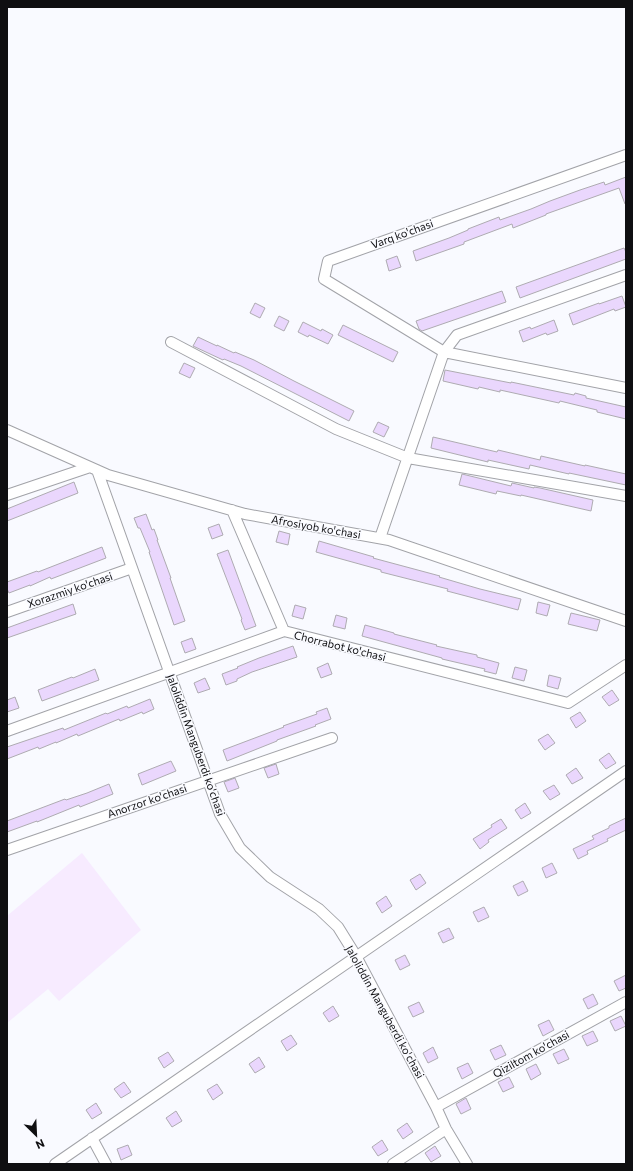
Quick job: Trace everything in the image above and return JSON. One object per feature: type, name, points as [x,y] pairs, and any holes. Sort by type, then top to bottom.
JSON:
[{"type":"street","name":"Varq ko'chasi","points":[[626,155],[328,261],[324,279],[444,352],[626,388]]},
{"type":"street","points":[[380,538],[444,352],[457,335],[626,275]]},
{"type":"street","points":[[171,342],[336,429],[408,458],[626,496]]},
{"type":"street","name":"Afrosiyob ko'chasi","points":[[7,430],[108,475],[245,514],[389,540],[626,621]]},
{"type":"street","points":[[7,495],[94,468]]},
{"type":"street","name":"Jaloliddin Manguberdi ko'chasi","points":[[94,468],[132,568],[220,814],[240,848],[270,877],[319,909],[338,927],[356,956],[436,1107],[446,1129],[467,1164]]},
{"type":"street","points":[[232,510],[284,631]]},
{"type":"street","name":"Xorazmiy ko'chasi","points":[[7,612],[132,568]]},
{"type":"street","name":"Chorrabot ko'chasi","points":[[7,731],[284,631],[568,703],[626,665]]},
{"type":"street","name":"Anorzor ko'chasi","points":[[7,850],[332,738]]},
{"type":"street","points":[[55,1164],[626,771]]},
{"type":"street","name":"Qiziltom ko'chasi","points":[[436,1107],[626,1002]]},
{"type":"street","points":[[393,1164],[446,1129]]},
{"type":"street","points":[[92,1138],[106,1164]]},
{"type":"shaded area","points":[[82,853],[141,930],[59,1001],[48,989],[7,1023],[7,916]]},
{"type":"building","points":[[626,177],[626,204],[619,188],[546,214],[513,228],[512,224],[464,242],[464,244],[416,261],[413,251],[449,238],[468,229],[499,217],[500,220],[604,182],[605,185]]},
{"type":"building","points":[[624,248],[626,252],[626,259],[520,298],[516,287]]},
{"type":"building","points":[[397,256],[401,267],[389,271],[386,260]]},
{"type":"building","points":[[502,291],[506,302],[422,331],[419,329],[416,321]]},
{"type":"building","points":[[622,296],[626,307],[615,311],[614,309],[573,325],[569,314]]},
{"type":"building","points":[[255,303],[265,308],[260,318],[250,313]]},
{"type":"building","points":[[279,316],[289,321],[284,331],[274,326]]},
{"type":"building","points":[[554,320],[558,331],[547,335],[546,333],[523,342],[519,331],[530,327],[531,329]]},
{"type":"building","points":[[303,322],[333,335],[328,344],[309,335],[308,337],[298,332]]},
{"type":"building","points":[[343,325],[398,352],[393,362],[338,335]]},
{"type":"building","points":[[198,337],[254,360],[354,411],[349,421],[241,366],[224,359],[223,360],[193,346]]},
{"type":"building","points":[[184,363],[195,368],[190,378],[179,373]]},
{"type":"building","points":[[445,370],[574,395],[575,393],[586,396],[586,398],[626,407],[626,419],[560,401],[559,403],[500,390],[500,392],[479,387],[478,389],[443,381]]},
{"type":"building","points":[[378,422],[389,427],[384,437],[373,432]]},
{"type":"building","points":[[433,437],[497,452],[498,450],[540,460],[541,456],[626,474],[626,485],[530,465],[529,469],[488,460],[488,462],[431,448]]},
{"type":"building","points":[[462,474],[511,486],[512,483],[593,500],[591,511],[521,495],[497,491],[496,494],[459,485]]},
{"type":"building","points":[[74,482],[78,493],[7,521],[7,509]]},
{"type":"building","points":[[146,514],[152,530],[154,529],[185,621],[174,625],[150,552],[134,518]]},
{"type":"building","points":[[219,524],[223,535],[212,539],[208,528]]},
{"type":"building","points":[[279,531],[290,534],[288,545],[276,542]]},
{"type":"building","points":[[319,541],[480,589],[521,599],[518,610],[447,591],[448,589],[381,572],[381,570],[316,552]]},
{"type":"building","points":[[102,547],[106,558],[9,593],[7,589],[7,582],[37,571],[38,572]]},
{"type":"building","points":[[228,550],[256,626],[245,630],[217,554]]},
{"type":"building","points":[[538,602],[550,605],[547,616],[536,613]]},
{"type":"building","points":[[73,604],[76,614],[7,638],[7,628]]},
{"type":"building","points":[[295,605],[306,608],[303,619],[292,616]]},
{"type":"building","points":[[571,613],[600,620],[597,631],[568,624]]},
{"type":"building","points":[[336,615],[347,618],[345,629],[333,626]]},
{"type":"building","points":[[365,625],[437,645],[436,646],[477,655],[477,657],[499,663],[496,674],[484,671],[485,669],[442,659],[362,636]]},
{"type":"building","points":[[192,638],[196,649],[185,653],[181,642]]},
{"type":"building","points":[[293,646],[297,657],[252,672],[237,679],[237,681],[226,685],[222,674],[259,658]]},
{"type":"building","points":[[328,663],[332,674],[321,678],[317,668]]},
{"type":"building","points":[[515,667],[527,670],[524,681],[512,678]]},
{"type":"building","points":[[95,669],[99,680],[42,701],[38,690]]},
{"type":"building","points":[[549,675],[561,678],[558,689],[547,686]]},
{"type":"building","points":[[205,678],[210,689],[198,693],[194,683]]},
{"type":"building","points":[[612,690],[619,700],[609,706],[602,697]]},
{"type":"building","points":[[15,697],[19,708],[7,712],[7,700]]},
{"type":"building","points":[[150,699],[154,709],[143,714],[142,712],[120,721],[119,719],[78,736],[77,734],[56,743],[39,749],[38,747],[7,759],[7,747],[63,728],[64,730],[106,713],[107,714],[127,706],[128,708]]},
{"type":"building","points":[[327,708],[331,719],[227,761],[223,750],[317,714],[316,712]]},
{"type":"building","points":[[580,712],[586,721],[576,728],[570,718]]},
{"type":"building","points":[[548,734],[555,743],[545,750],[538,740]]},
{"type":"building","points":[[609,753],[616,763],[606,769],[599,760]]},
{"type":"building","points":[[171,761],[176,771],[142,785],[138,774]]},
{"type":"building","points":[[276,764],[279,774],[268,778],[264,768]]},
{"type":"building","points":[[576,768],[583,778],[572,784],[566,775]]},
{"type":"building","points":[[235,778],[239,788],[228,792],[224,782]]},
{"type":"building","points":[[109,784],[113,794],[7,832],[7,821]]},
{"type":"building","points":[[554,785],[560,794],[550,800],[543,791]]},
{"type":"building","points":[[525,803],[531,813],[521,819],[515,810]]},
{"type":"building","points":[[626,818],[626,830],[587,851],[588,854],[578,859],[573,849],[594,839],[592,836]]},
{"type":"building","points":[[501,819],[507,828],[488,840],[489,842],[480,849],[473,839],[492,827],[491,825]]},
{"type":"building","points":[[552,863],[557,873],[546,878],[542,868]]},
{"type":"building","points":[[420,874],[426,883],[416,890],[410,880]]},
{"type":"building","points":[[523,881],[528,891],[518,896],[513,886]]},
{"type":"building","points":[[386,896],[392,906],[382,913],[376,903]]},
{"type":"building","points":[[484,907],[489,917],[478,922],[473,912]]},
{"type":"building","points":[[449,928],[454,938],[443,943],[438,933]]},
{"type":"building","points":[[405,955],[410,965],[400,970],[395,960]]},
{"type":"building","points":[[626,975],[626,988],[619,991],[614,981]]},
{"type":"building","points":[[593,994],[598,1004],[588,1009],[583,999]]},
{"type":"building","points":[[419,1002],[424,1012],[413,1017],[408,1007]]},
{"type":"building","points":[[333,1006],[339,1016],[329,1022],[323,1013]]},
{"type":"building","points":[[621,1016],[626,1026],[615,1031],[610,1021]]},
{"type":"building","points":[[549,1020],[554,1030],[543,1036],[538,1025]]},
{"type":"building","points":[[593,1031],[598,1041],[587,1046],[582,1036]]},
{"type":"building","points":[[291,1035],[297,1044],[287,1051],[281,1041]]},
{"type":"building","points":[[501,1045],[506,1055],[495,1060],[490,1050]]},
{"type":"building","points":[[433,1047],[438,1058],[428,1063],[423,1053]]},
{"type":"building","points":[[564,1049],[569,1059],[558,1064],[553,1054]]},
{"type":"building","points":[[168,1052],[174,1061],[164,1068],[158,1058]]},
{"type":"building","points":[[259,1057],[265,1067],[255,1073],[249,1064]]},
{"type":"building","points":[[468,1063],[473,1073],[462,1079],[457,1068]]},
{"type":"building","points":[[536,1064],[541,1074],[531,1080],[526,1069]]},
{"type":"building","points":[[509,1077],[514,1087],[503,1092],[498,1082]]},
{"type":"building","points":[[124,1082],[131,1092],[121,1098],[114,1089]]},
{"type":"building","points":[[217,1084],[223,1093],[213,1100],[207,1090]]},
{"type":"building","points":[[466,1098],[471,1109],[461,1114],[456,1104]]},
{"type":"building","points":[[96,1103],[102,1113],[92,1119],[86,1110]]},
{"type":"building","points":[[176,1111],[182,1121],[172,1127],[166,1118]]},
{"type":"building","points":[[407,1123],[413,1132],[403,1139],[397,1130]]},
{"type":"building","points":[[382,1140],[388,1150],[378,1156],[372,1147]]},
{"type":"building","points":[[128,1145],[132,1155],[121,1160],[117,1149]]},
{"type":"building","points":[[435,1146],[441,1156],[431,1162],[425,1153]]}]
